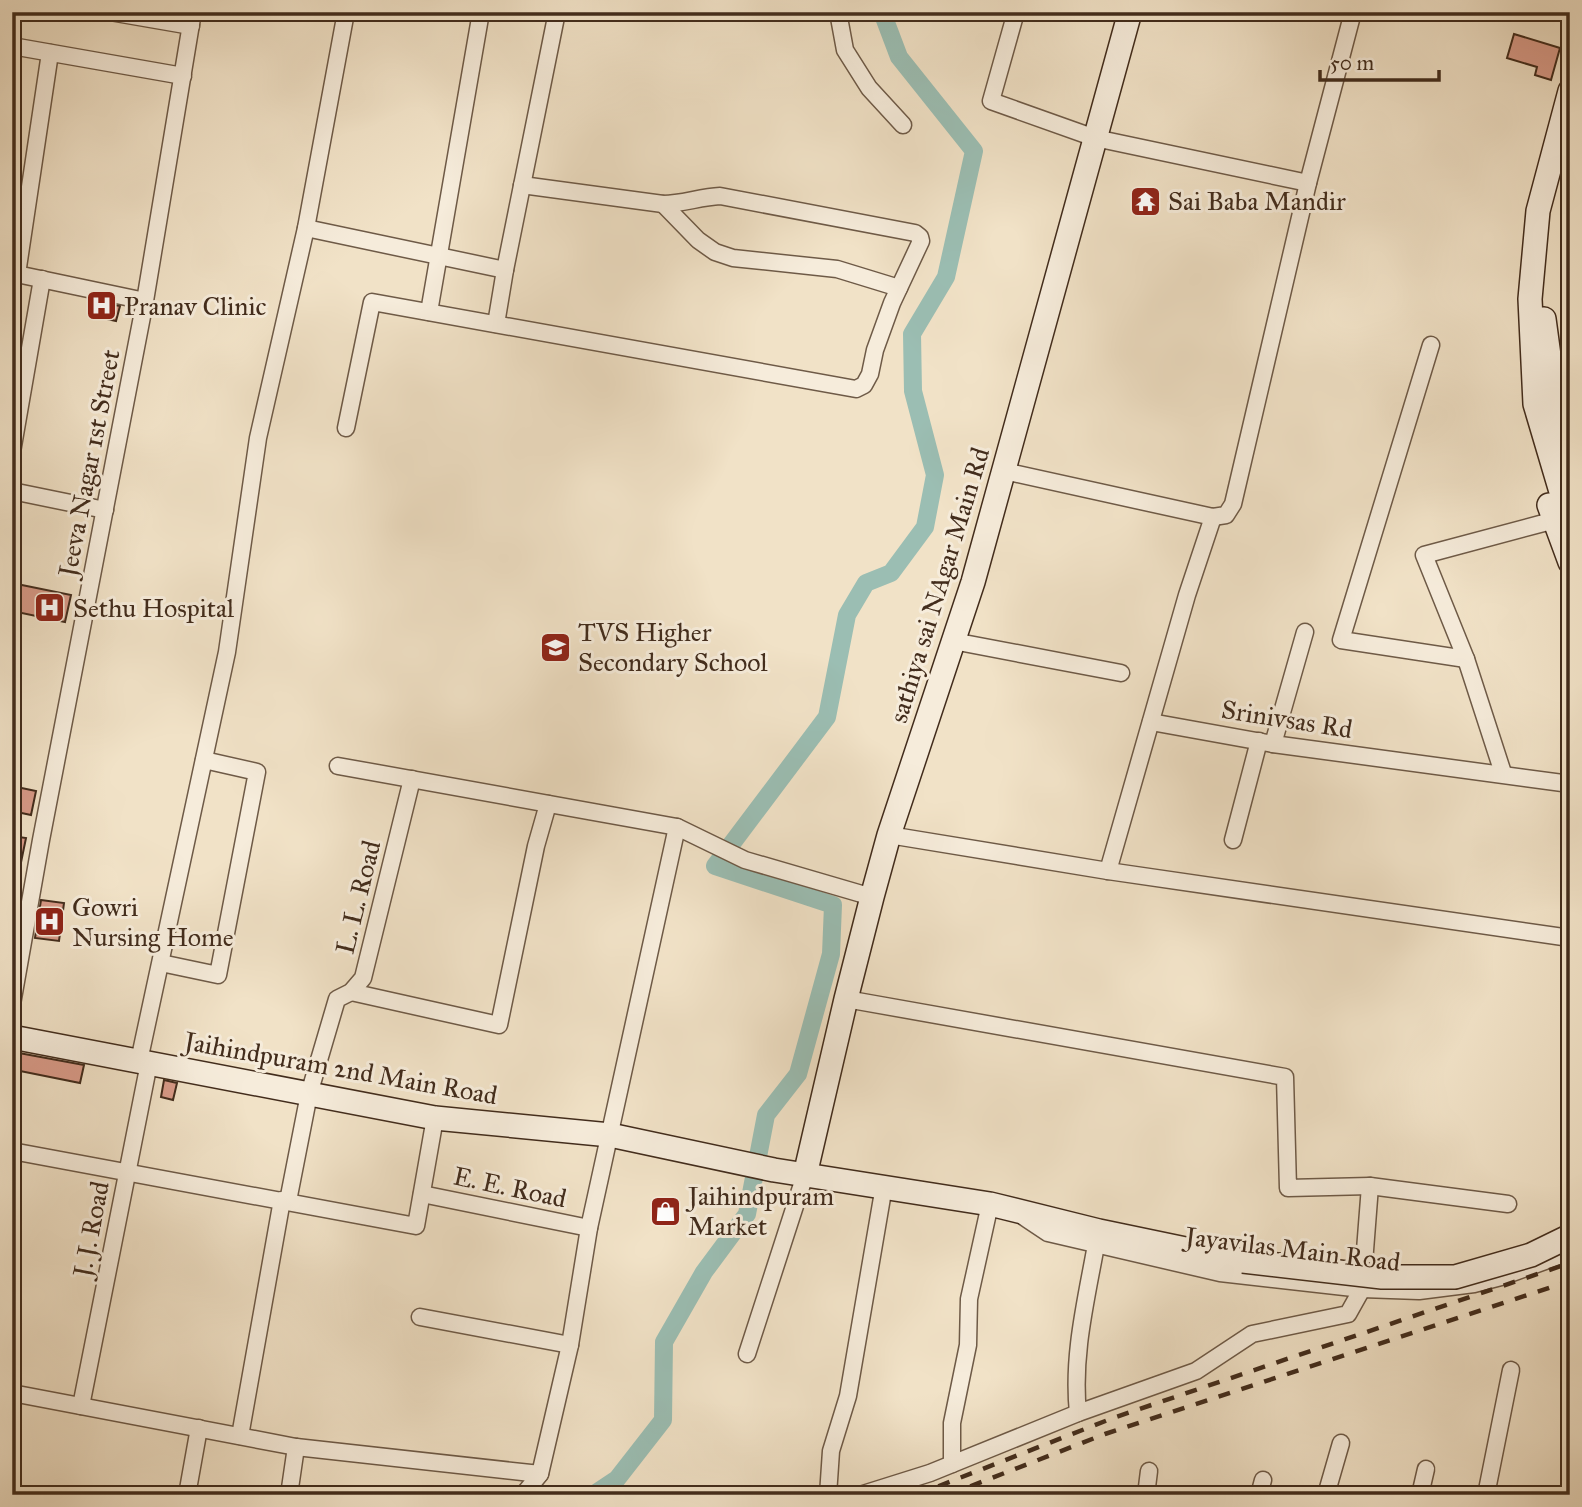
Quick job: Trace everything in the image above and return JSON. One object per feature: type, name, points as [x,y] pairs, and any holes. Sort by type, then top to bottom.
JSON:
[{"type":"street","points":[[110,12],[192,19]]},
{"type":"street","name":"J. J. Road","points":[[81,1406],[127,1171],[161,963],[227,652],[258,438],[306,228],[346,12]]},
{"type":"street","points":[[429,312],[481,12]]},
{"type":"street","points":[[496,324],[557,12]]},
{"type":"street","points":[[838,12],[845,50],[869,88],[903,125]]},
{"type":"street","points":[[1016,12],[991,101],[1095,138],[1308,183]]},
{"type":"street","name":"sathiya sai NAgar Main Rd","points":[[805,1175],[846,999],[889,835],[973,582],[1130,12]]},
{"type":"street","points":[[1004,471],[1213,517],[1226,515],[1233,503],[1308,183],[1353,12]]},
{"type":"street","name":"Jeeva Nagar 1st Street","points":[[12,1004],[18,935],[145,301],[192,19]]},
{"type":"street","points":[[12,46],[183,76]]},
{"type":"street","points":[[50,53],[15,273],[145,301]]},
{"type":"street","points":[[1570,91],[1538,211],[1531,299],[1535,404],[1563,516],[1570,562]]},
{"type":"street","points":[[346,428],[372,302],[856,389],[864,385],[870,374],[891,303],[919,249],[920,237],[915,233],[720,195],[681,204],[663,204],[522,185]]},
{"type":"street","points":[[663,204],[698,240],[715,252],[733,258],[837,269],[899,288]]},
{"type":"street","points":[[306,228],[505,270]]},
{"type":"street","points":[[1533,272],[1548,342],[1561,443],[1570,465]]},
{"type":"street","points":[[12,452],[42,279]]},
{"type":"street","points":[[1431,345],[1341,640],[1466,659]]},
{"type":"street","points":[[12,491],[105,510]]},
{"type":"street","points":[[1503,773],[1466,659],[1424,555],[1563,516]]},
{"type":"street","points":[[1108,871],[1187,595],[1213,517]]},
{"type":"street","points":[[1233,840],[1305,632]]},
{"type":"street","points":[[953,641],[1121,673]]},
{"type":"street","name":"Srinivsas Rd","points":[[1151,722],[1266,743],[1570,784]]},
{"type":"street","points":[[161,963],[218,975],[257,772],[204,760]]},
{"type":"street","points":[[338,766],[677,827],[745,860],[872,897]]},
{"type":"street","name":"L. L. Road","points":[[240,1436],[285,1201],[309,1094],[337,999],[351,992],[363,978],[412,779]]},
{"type":"street","points":[[351,992],[499,1025],[536,846],[548,804]]},
{"type":"street","points":[[523,1495],[540,1474],[570,1345],[589,1228],[677,827]]},
{"type":"street","points":[[889,835],[1108,871],[1570,938]]},
{"type":"street","points":[[846,999],[1285,1077],[1288,1188],[1370,1186],[1508,1204]]},
{"type":"street","name":"Jaihindpuram 2nd Main Road","points":[[12,1037],[435,1118],[610,1135],[774,1170]]},
{"type":"street","points":[[12,1151],[416,1226],[435,1118]]},
{"type":"street","name":"Jayavilas Main Road","points":[[774,1170],[990,1204],[1099,1231],[1243,1261],[1382,1277],[1455,1277],[1531,1255],[1570,1236]]},
{"type":"street","points":[[747,1354],[805,1175]]},
{"type":"street","points":[[828,1495],[831,1451],[848,1396],[884,1186]]},
{"type":"street","points":[[860,1495],[951,1464],[1078,1413],[1196,1371],[1252,1334],[1349,1314],[1362,1289],[1370,1186]]},
{"type":"street","name":"E. E. Road","points":[[422,1194],[589,1228]]},
{"type":"street","points":[[951,1464],[952,1423],[968,1345],[969,1299],[990,1204]]},
{"type":"street","name":"Jayavilas Main Road","points":[[1014,1210],[1048,1233],[1096,1245],[1220,1273],[1362,1289],[1419,1292],[1474,1284],[1570,1252]]},
{"type":"street","points":[[1078,1413],[1075,1383],[1077,1348],[1096,1245]]},
{"type":"street","points":[[420,1317],[570,1345]]},
{"type":"street","points":[[1486,1495],[1511,1370]]},
{"type":"street","points":[[12,1393],[296,1447],[540,1474]]},
{"type":"street","points":[[187,1495],[199,1428]]},
{"type":"street","points":[[1326,1495],[1340,1443]]},
{"type":"street","points":[[289,1495],[296,1447]]},
{"type":"street","points":[[1420,1495],[1426,1469]]},
{"type":"street","points":[[1146,1495],[1149,1471]]},
{"type":"building","points":[[1514,34],[1560,48],[1551,80],[1535,75],[1537,67],[1507,58]]},
{"type":"building","points":[[92,301],[120,306],[116,321],[89,315]]},
{"type":"building","points":[[12,583],[71,595],[65,622],[12,611]]},
{"type":"building","points":[[12,786],[36,791],[31,815],[12,811]]},
{"type":"building","points":[[12,836],[26,838],[18,877],[12,877]]},
{"type":"building","points":[[41,900],[64,903],[59,941],[35,938]]},
{"type":"building","points":[[19,1053],[84,1065],[80,1083],[15,1070]]},
{"type":"building","points":[[164,1080],[177,1083],[173,1100],[161,1097]]},
{"type":"waterway","points":[[593,1495],[617,1479],[663,1420],[664,1342],[704,1272],[747,1214],[766,1115],[798,1074],[831,954],[833,905],[715,866],[827,717],[847,615],[866,583],[891,573],[925,527],[935,475],[913,391],[912,334],[946,277],[974,151],[899,57],[882,12]]},
{"type":"railway","points":[[916,1495],[1113,1418],[1570,1263]]},
{"type":"railway","points":[[948,1495],[1105,1434],[1570,1281]]},
{"type":"place","name":"Sai Baba Mandir","points":[[1145,201]]},
{"type":"place","name":"Pranav Clinic","points":[[101,306]]},
{"type":"place","name":"Sethu Hospital","points":[[50,608]]},
{"type":"place","name":"TVS Higher Secondary School","points":[[555,647]]},
{"type":"place","name":"Gowri Nursing Home","points":[[49,922]]},
{"type":"place","name":"Jaihindpuram Market","points":[[665,1211]]}]
